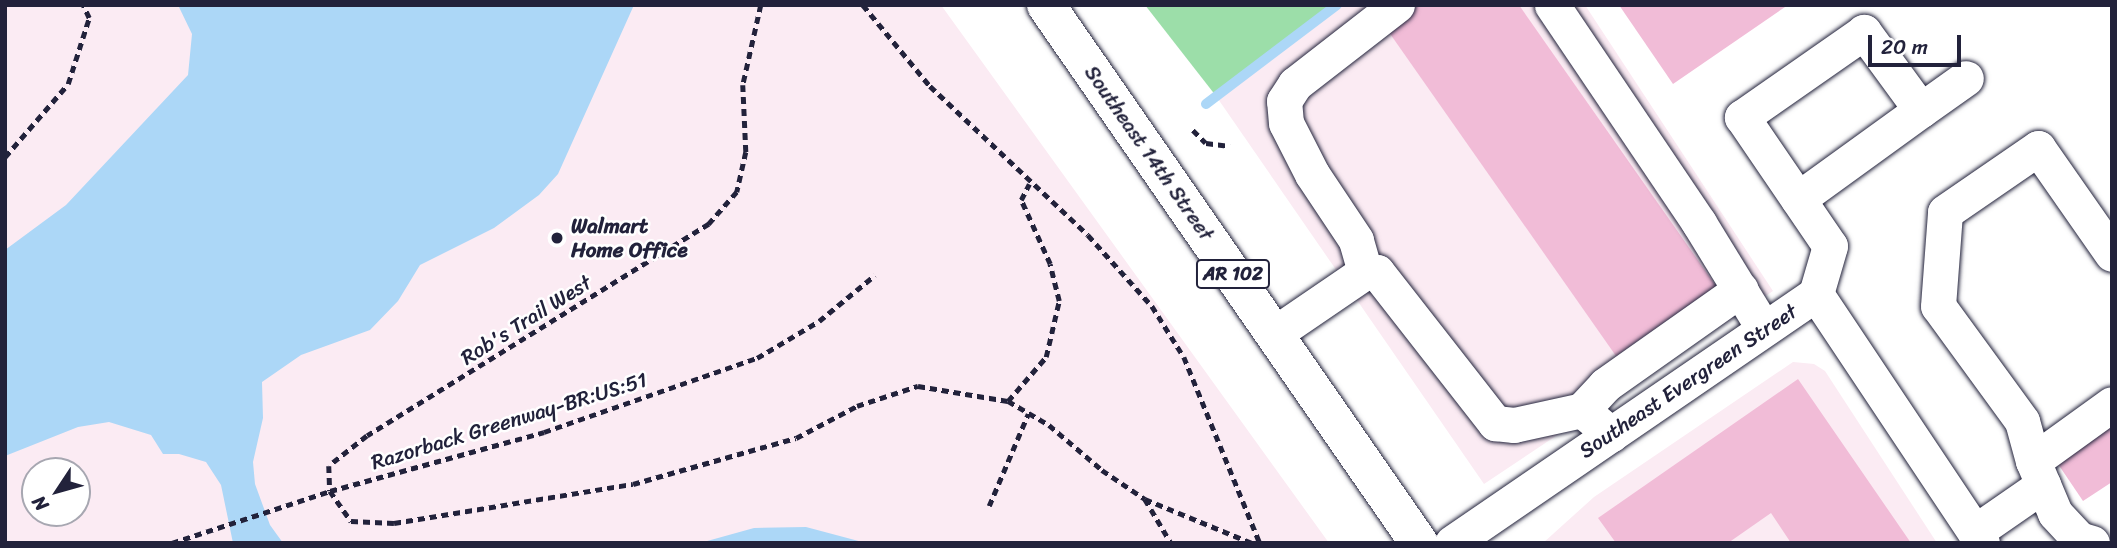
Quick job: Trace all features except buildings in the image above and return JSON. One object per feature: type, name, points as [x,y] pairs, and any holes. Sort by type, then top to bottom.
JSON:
[{"type":"main road","name":"Southeast 14th Street","points":[[1046,5],[1419,543]]},
{"type":"street","points":[[1365,272],[1356,240],[1312,174],[1286,123],[1284,101],[1295,84],[1398,5]]},
{"type":"street","points":[[1552,5],[1741,289],[1764,329]]},
{"type":"street","points":[[1816,294],[1830,246],[1742,117],[1864,32],[1921,110]]},
{"type":"street","points":[[1798,199],[1966,78]]},
{"type":"street","points":[[2092,543],[2079,539],[2055,513],[2038,473],[2022,421],[1938,306],[1945,212],[2038,148],[2112,254]]},
{"type":"street","points":[[1274,334],[1365,272],[1377,272],[1397,293],[1482,412],[1495,423],[1514,425],[1582,410],[1605,385],[1741,289]]},
{"type":"street","name":"Southeast Evergreen Street","points":[[1452,543],[1816,294],[1979,537]]},
{"type":"street","points":[[1979,537],[2038,473],[2112,404]]},
{"type":"street","points":[[1582,410],[1611,434]]},
{"type":"path","points":[[5,157],[68,84],[89,18],[83,5]]},
{"type":"path","name":"Rob's Trail West","points":[[330,491],[329,466],[367,436],[716,216],[737,192],[746,152],[743,85],[761,5]]},
{"type":"path","points":[[863,5],[930,86],[1029,184],[1088,235],[1152,306],[1184,357],[1260,543]]},
{"type":"path","points":[[1193,130],[1206,143],[1230,146]]},
{"type":"path","points":[[1008,401],[1046,357],[1059,301],[1050,264],[1021,200],[1029,184]]},
{"type":"path","name":"Razorback Greenway-BR:US:51","points":[[172,543],[330,491],[544,432],[757,358],[819,321],[875,275]]},
{"type":"path","points":[[330,491],[351,521],[394,523],[633,484],[724,462],[796,439],[856,407],[918,386],[1008,401],[1049,425],[1102,471],[1145,499],[1252,543]]},
{"type":"path","points":[[989,506],[1027,414]]},
{"type":"path","points":[[1145,499],[1171,543]]},
{"type":"shaded area","name":"Walmart Home Office","points":[[5,5],[941,5],[1329,543],[5,543]]},
{"type":"shaded area","points":[[1333,5],[1585,5],[1773,291],[1484,484],[1216,96]]},
{"type":"shaded area","points":[[1793,362],[1814,364],[1825,371],[1937,543],[1543,543],[1594,497]]},
{"type":"green space","points":[[1145,5],[1333,5],[1216,96]]},
{"type":"water","points":[[178,5],[634,5],[558,174],[539,195],[494,228],[420,265],[398,301],[370,330],[301,355],[262,382],[263,418],[253,462],[255,484],[270,525],[283,543],[233,543],[221,485],[206,462],[179,454],[163,454],[151,435],[109,422],[78,427],[5,456],[5,250],[66,205],[188,75],[192,34]]},
{"type":"water","points":[[806,527],[866,543],[700,543],[754,528]]},
{"type":"waterway","points":[[1206,104],[1337,5]]},
{"type":"place","name":"Walmart Home Office","points":[[557,238]]}]
